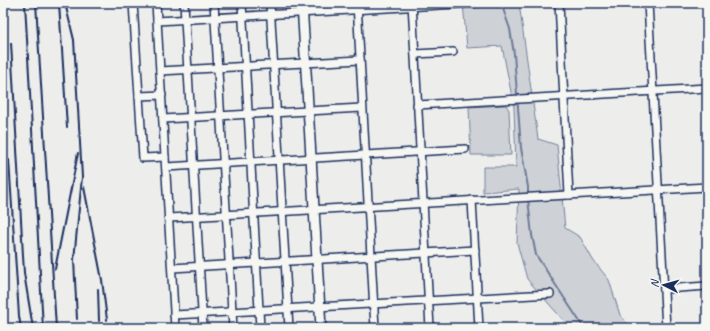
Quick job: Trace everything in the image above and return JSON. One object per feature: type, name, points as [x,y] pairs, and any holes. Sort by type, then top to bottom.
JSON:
[{"type":"street","points":[[133,3],[143,158],[165,157]]},
{"type":"street","points":[[156,3],[175,328]]},
{"type":"street","points":[[184,3],[203,328]]},
{"type":"street","points":[[214,3],[233,328]]},
{"type":"street","points":[[242,3],[260,328]]},
{"type":"street","points":[[270,3],[289,328]]},
{"type":"street","points":[[302,3],[321,328]]},
{"type":"street","points":[[157,21],[303,13],[357,6],[476,3]]},
{"type":"street","points":[[559,3],[569,195]]},
{"type":"street","points":[[648,3],[666,328]]},
{"type":"street","points":[[412,5],[430,328]]},
{"type":"street","points":[[357,6],[375,328]]},
{"type":"street","points":[[415,54],[453,52]]},
{"type":"street","points":[[160,71],[360,60]]},
{"type":"street","points":[[418,105],[707,88]]},
{"type":"street","points":[[139,96],[162,95]]},
{"type":"street","points":[[163,119],[362,108]]},
{"type":"street","points":[[166,167],[465,149]]},
{"type":"street","points":[[169,218],[314,208],[707,187]]},
{"type":"street","points":[[472,200],[479,328]]},
{"type":"street","points":[[172,268],[475,250]]},
{"type":"street","points":[[664,289],[707,286]]},
{"type":"street","points":[[174,315],[550,294]]},
{"type":"shaded area","points":[[463,3],[519,3],[538,139],[557,145],[565,228],[580,237],[593,260],[609,280],[620,315],[631,328],[567,328],[564,321],[527,279],[517,243],[519,189],[483,192],[483,167],[516,167],[514,107],[502,46],[467,48]]},
{"type":"shaded area","points":[[506,105],[509,110],[511,155],[471,155],[469,107]]},
{"type":"waterway","points":[[501,3],[510,29],[514,54],[521,148],[528,195]]},
{"type":"waterway","points":[[528,199],[536,255],[584,328]]},
{"type":"railway","points":[[25,3],[43,328]]},
{"type":"railway","points":[[36,3],[56,328]]},
{"type":"railway","points":[[59,3],[67,127]]},
{"type":"railway","points":[[65,3],[74,40],[82,177],[74,260],[77,319]]},
{"type":"railway","points":[[11,43],[24,273],[33,328]]},
{"type":"railway","points":[[55,269],[78,153]]},
{"type":"railway","points":[[9,160],[21,328]]},
{"type":"railway","points":[[84,187],[102,280],[107,320]]},
{"type":"railway","points":[[98,289],[99,321]]}]
